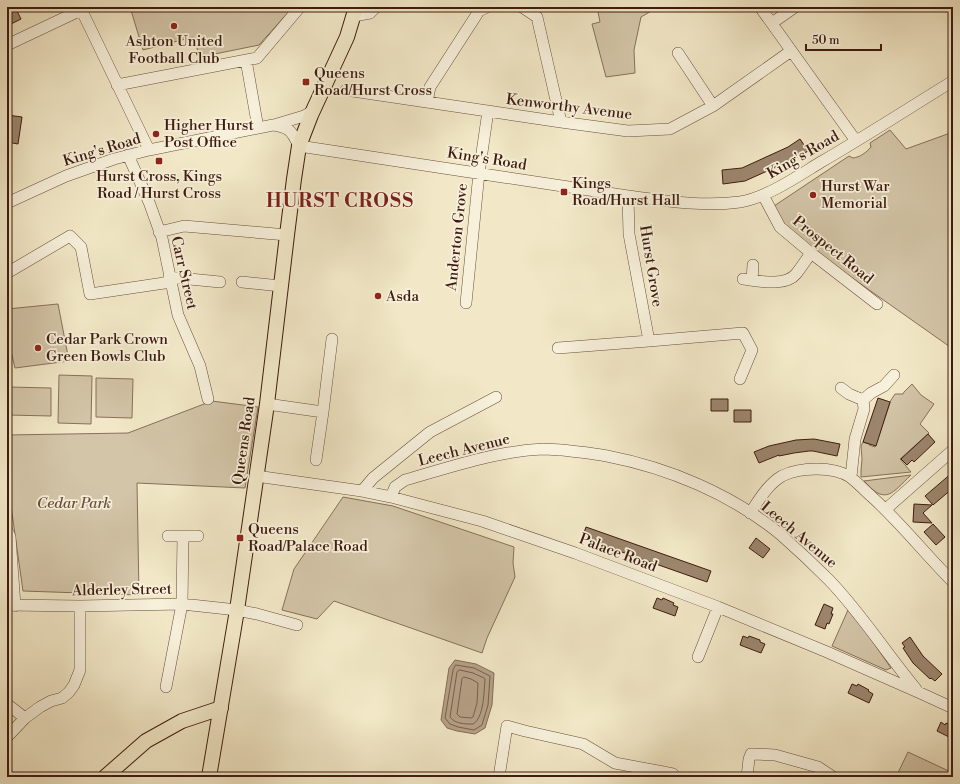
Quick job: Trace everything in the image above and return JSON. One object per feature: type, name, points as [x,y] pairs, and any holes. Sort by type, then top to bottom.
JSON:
[{"type":"main road","name":"Queens Road","points":[[209,777],[237,610],[268,404],[287,235],[299,146],[313,111],[347,37],[355,12]]},
{"type":"main road","points":[[105,777],[146,741],[182,721],[221,708]]},
{"type":"street","points":[[117,85],[257,58],[300,7]]},
{"type":"street","points":[[355,12],[370,13],[376,7]]},
{"type":"street","points":[[426,102],[430,87],[479,11],[487,7]]},
{"type":"street","points":[[522,7],[537,17],[561,122]]},
{"type":"street","points":[[760,7],[856,141]]},
{"type":"street","points":[[772,23],[795,7]]},
{"type":"street","points":[[7,44],[81,9],[149,150]]},
{"type":"street","name":"Kenworthy Avenue","points":[[346,90],[628,131],[670,129],[713,106],[791,51]]},
{"type":"street","points":[[678,53],[713,106]]},
{"type":"street","points":[[246,60],[258,128]]},
{"type":"street","name":"King's Road","points":[[299,146],[628,196],[679,203],[712,204],[742,201],[763,195],[785,184],[953,81]]},
{"type":"street","name":"King's Road","points":[[7,203],[66,176],[114,159],[149,150],[273,125],[304,116],[313,111]]},
{"type":"street","name":"Anderton Grove","points":[[466,303],[479,173],[488,111]]},
{"type":"street","points":[[273,125],[281,126],[290,131],[299,146]]},
{"type":"street","name":"Carr Street","points":[[128,155],[149,202],[162,238],[178,315],[200,366],[208,399]]},
{"type":"street","name":"Prospect Road","points":[[763,195],[780,227],[877,304]]},
{"type":"street","name":"Hurst Grove","points":[[628,196],[628,234],[649,341]]},
{"type":"street","points":[[159,232],[184,226],[287,235]]},
{"type":"street","points":[[7,272],[70,236],[81,247],[90,294],[170,279],[220,282]]},
{"type":"street","points":[[752,265],[748,280],[783,282],[796,275],[811,253]]},
{"type":"street","points":[[242,282],[281,286]]},
{"type":"street","points":[[558,348],[743,333],[752,350],[740,379]]},
{"type":"street","points":[[316,460],[332,339]]},
{"type":"street","points":[[851,477],[855,439],[864,409],[864,400],[871,393],[884,386],[894,376]]},
{"type":"street","points":[[841,388],[849,394],[864,400]]},
{"type":"street","points":[[362,491],[372,478],[430,432],[496,397]]},
{"type":"street","points":[[268,404],[323,412]]},
{"type":"street","name":"Leech Avenue","points":[[391,497],[395,487],[405,480],[477,459],[512,452],[545,449],[594,454],[628,460],[664,472],[701,486],[727,499],[750,513],[779,534],[830,581],[869,627],[918,692]]},
{"type":"street","points":[[886,509],[953,450]]},
{"type":"street","points":[[750,513],[765,491],[782,477],[796,472],[822,469],[843,473],[851,477],[886,509],[953,582]]},
{"type":"street","name":"Palace Road","points":[[256,476],[362,491],[391,497],[482,521],[575,552],[718,607],[827,652],[953,708]]},
{"type":"street","points":[[7,530],[10,537],[11,606]]},
{"type":"street","points":[[168,536],[198,536]]},
{"type":"street","points":[[166,687],[182,604],[183,536]]},
{"type":"street","name":"Alderley Street","points":[[11,606],[182,604],[237,610],[297,625]]},
{"type":"street","points":[[7,737],[25,718],[51,701],[62,698],[74,685],[80,670],[80,606]]},
{"type":"street","points":[[698,657],[718,607]]},
{"type":"street","points":[[7,704],[25,718]]},
{"type":"street","points":[[499,777],[507,726],[583,744],[615,763],[657,774],[673,774]]},
{"type":"street","points":[[747,777],[751,754],[774,755],[818,767],[833,777]]},
{"type":"green space","points":[[130,7],[293,7],[259,45],[200,57],[193,37],[143,50]]},
{"type":"green space","points":[[597,7],[658,7],[641,17],[634,50],[635,73],[606,77],[592,24],[600,22]]},
{"type":"green space","points":[[890,130],[906,149],[953,132],[953,349],[787,232],[774,206],[849,156],[853,158],[863,154],[871,147],[870,143]]},
{"type":"green space","name":"Cedar Park Crown Green Bowls Club","points":[[58,304],[69,361],[15,368],[7,334],[7,309]]},
{"type":"green space","points":[[59,375],[92,376],[91,424],[58,423]]},
{"type":"green space","points":[[96,378],[133,379],[132,418],[96,417]]},
{"type":"green space","points":[[912,384],[921,395],[934,404],[920,424],[929,433],[900,459],[911,472],[861,477],[861,446],[863,442],[875,447],[891,400],[895,394],[903,394]]},
{"type":"green space","points":[[8,387],[51,388],[51,416],[7,415]]},
{"type":"green space","name":"Cedar Park","points":[[212,401],[258,407],[245,488],[137,483],[139,595],[23,591],[9,492],[7,490],[7,435],[128,433]]},
{"type":"green space","points":[[911,475],[894,491],[884,495],[872,489],[864,481]]},
{"type":"green space","points":[[343,497],[393,506],[514,547],[513,563],[515,577],[487,638],[482,653],[334,601],[317,619],[282,610],[294,569]]},
{"type":"green space","points":[[848,610],[866,632],[891,668],[886,670],[832,646]]},
{"type":"green space","points":[[908,752],[953,773],[953,777],[896,777]]},
{"type":"water","points":[[455,660],[476,664],[494,673],[492,705],[485,728],[475,734],[447,728],[441,720],[449,668]]},
{"type":"building","points":[[7,7],[15,7],[21,19],[7,26]]},
{"type":"building","points":[[7,115],[22,117],[18,144],[7,142]]},
{"type":"building","points":[[800,139],[808,151],[794,159],[745,181],[723,184],[722,170],[742,168],[788,147]]},
{"type":"building","points":[[878,398],[890,402],[876,446],[863,442]]},
{"type":"building","points":[[711,399],[728,399],[728,411],[711,411]]},
{"type":"building","points":[[734,410],[751,410],[751,422],[734,422]]},
{"type":"building","points":[[928,434],[935,442],[914,462],[912,460],[907,465],[901,459]]},
{"type":"building","points":[[814,439],[840,444],[837,456],[809,451],[779,455],[759,463],[754,452],[769,446],[796,440]]},
{"type":"building","points":[[953,472],[953,488],[933,505],[925,496]]},
{"type":"building","points":[[914,504],[932,505],[923,513],[932,523],[913,522]]},
{"type":"building","points":[[933,524],[945,537],[936,545],[924,532]]},
{"type":"building","points":[[586,527],[711,571],[707,582],[582,538]]},
{"type":"building","points":[[756,538],[770,549],[763,558],[749,548]]},
{"type":"building","points":[[657,598],[662,600],[663,598],[674,603],[673,605],[678,607],[675,616],[653,608]]},
{"type":"building","points":[[824,604],[833,608],[831,614],[833,614],[825,629],[815,625]]},
{"type":"building","points":[[743,636],[748,638],[749,636],[760,640],[760,642],[765,644],[761,653],[740,645]]},
{"type":"building","points":[[910,637],[923,656],[942,674],[935,681],[931,678],[930,679],[913,663],[903,648],[905,647],[902,643]]},
{"type":"building","points":[[852,684],[857,686],[858,684],[873,694],[869,703],[848,693]]},
{"type":"building","points":[[941,722],[945,725],[946,723],[953,726],[953,739],[937,731]]},
{"type":"place","name":"Ashton United Football Club","points":[[174,26]]},
{"type":"place","name":"Queens Road/Hurst Cross","points":[[306,82]]},
{"type":"place","name":"Higher Hurst Post Office","points":[[156,134]]},
{"type":"place","name":"Hurst Cross, Kings Road / Hurst Cross","points":[[159,161]]},
{"type":"place","name":"Kings Road/Hurst Hall","points":[[564,192]]},
{"type":"place","name":"Hurst War Memorial","points":[[813,195]]},
{"type":"place","name":"Asda","points":[[378,296]]},
{"type":"place","name":"Cedar Park Crown Green Bowls Club","points":[[38,348]]},
{"type":"place","name":"Queens Road/Palace Road","points":[[240,538]]},
{"type":"district","name":"HURST CROSS","points":[[340,201]]}]
